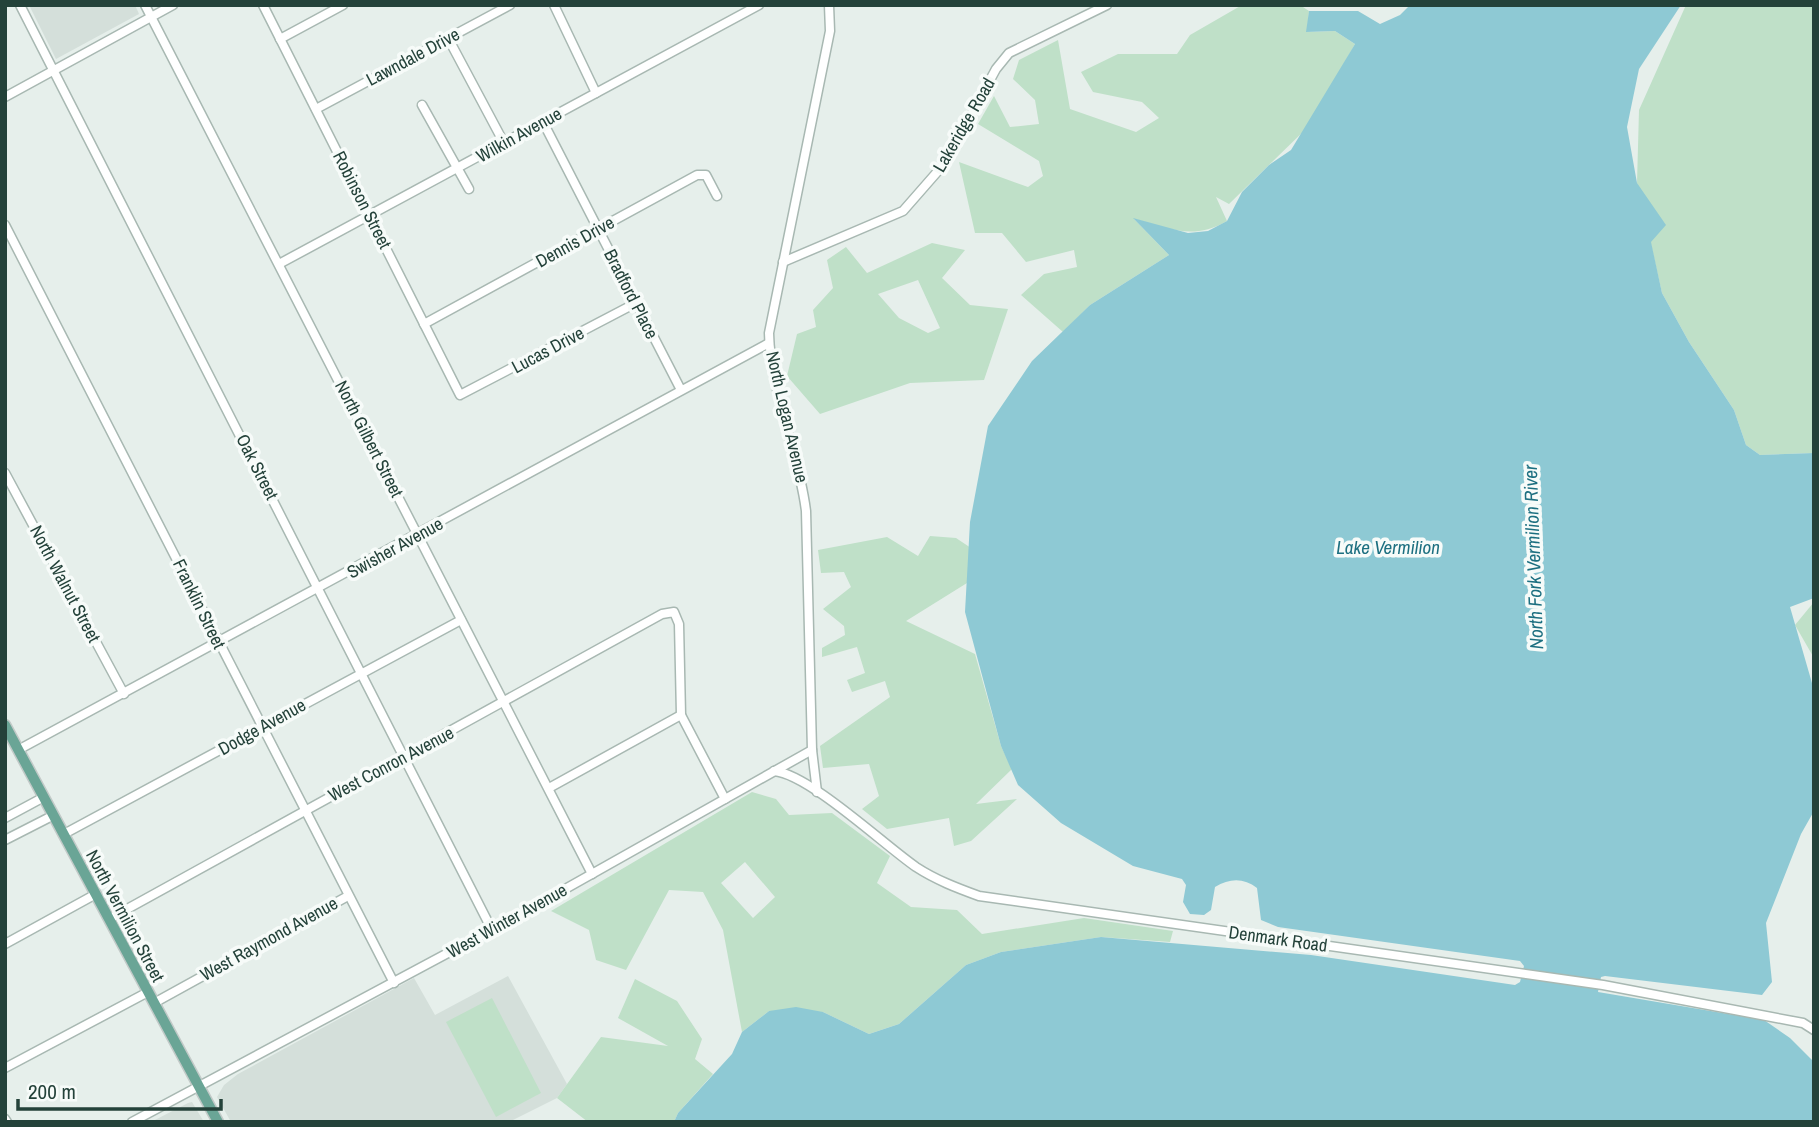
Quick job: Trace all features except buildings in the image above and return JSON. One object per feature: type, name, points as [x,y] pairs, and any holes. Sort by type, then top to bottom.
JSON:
[{"type":"main road","name":"North Vermilion Street","points":[[5,725],[218,1122]]},
{"type":"street","name":"Oak Street","points":[[20,5],[320,588],[492,930]]},
{"type":"street","name":"North Gilbert Street","points":[[145,5],[592,874]]},
{"type":"street","points":[[5,97],[173,5]]},
{"type":"street","name":"Robinson Street","points":[[263,5],[460,395]]},
{"type":"street","points":[[280,38],[343,5]]},
{"type":"street","name":"Lawndale Drive","points":[[316,109],[510,5]]},
{"type":"street","points":[[554,5],[596,93]]},
{"type":"street","name":"Wilkin Avenue","points":[[279,264],[759,5]]},
{"type":"street","name":"North Logan Avenue","points":[[817,792],[812,750],[806,511],[769,343],[830,31],[829,5]]},
{"type":"street","name":"Lakeridge Road","points":[[783,262],[903,211],[945,163],[996,69],[1009,53],[1107,5]]},
{"type":"street","points":[[448,38],[504,143]]},
{"type":"street","points":[[422,105],[469,188]]},
{"type":"street","name":"Bradford Place","points":[[543,122],[681,390]]},
{"type":"street","name":"Dennis Drive","points":[[425,324],[697,175],[706,175],[716,196]]},
{"type":"street","name":"Franklin Street","points":[[5,225],[394,983]]},
{"type":"street","name":"Lucas Drive","points":[[460,395],[636,303]]},
{"type":"street","name":"Swisher Avenue","points":[[18,750],[418,536],[769,343]]},
{"type":"street","name":"North Walnut Street","points":[[5,473],[124,694]]},
{"type":"street","name":"West Conron Avenue","points":[[109,919],[662,614],[674,612],[680,624],[681,715]]},
{"type":"street","name":"Dodge Avenue","points":[[64,834],[461,620]]},
{"type":"street","points":[[548,789],[681,715],[725,799]]},
{"type":"street","name":"West Winter Avenue","points":[[132,1122],[492,930],[812,750]]},
{"type":"street","name":"Denmark Road","points":[[775,771],[792,776],[817,792],[918,868],[940,881],[979,896],[1603,985],[1803,1023],[1814,1030]]},
{"type":"street","points":[[5,818],[44,797]]},
{"type":"street","points":[[5,840],[54,815]]},
{"type":"street","points":[[5,944],[96,894]]},
{"type":"street","name":"West Raymond Avenue","points":[[154,1003],[348,896]]},
{"type":"street","points":[[5,1068],[148,992]]},
{"type":"shaded area","points":[[29,5],[135,5],[139,14],[56,59]]},
{"type":"shaded area","points":[[508,976],[567,1084],[557,1098],[509,1122],[231,1122],[217,1097],[224,1085],[238,1074],[414,978],[435,1015]]},
{"type":"shaded area","points":[[192,1102],[204,1122],[151,1122],[188,1103]]},
{"type":"green space","points":[[1242,5],[1300,5],[1309,11],[1307,32],[1335,31],[1355,44],[1308,127],[1229,204],[1216,197],[1227,221],[1192,232],[1134,219],[1169,255],[1090,305],[1063,332],[1021,295],[1044,274],[1077,267],[1074,250],[1026,262],[1002,233],[975,233],[959,162],[1028,187],[1043,176],[1039,161],[978,124],[994,96],[1010,127],[1039,124],[1035,100],[1013,79],[1019,60],[1058,40],[1070,109],[1136,132],[1159,118],[1142,102],[1093,92],[1081,72],[1118,54],[1177,54],[1190,35]]},
{"type":"green space","points":[[1686,5],[1814,5],[1814,453],[1760,455],[1746,445],[1734,410],[1689,342],[1662,293],[1637,183],[1639,110]]},
{"type":"green space","points":[[932,243],[965,250],[942,278],[970,305],[1008,309],[984,380],[910,383],[820,414],[787,376],[797,334],[816,327],[813,310],[833,288],[827,260],[846,247],[867,273]],"holes":[[[918,280],[940,328],[928,333],[899,318],[878,294]]]},
{"type":"green space","points":[[930,536],[956,538],[971,548],[967,583],[906,621],[975,654],[1001,746],[1012,769],[976,804],[1017,799],[971,841],[954,846],[949,818],[887,829],[862,809],[879,796],[869,764],[823,768],[820,746],[890,697],[885,681],[852,692],[847,680],[865,673],[857,647],[822,657],[822,648],[845,635],[844,626],[823,609],[851,587],[844,572],[821,573],[818,550],[887,537],[918,556]]},
{"type":"green space","points":[[1814,602],[1814,658],[1795,625]]},
{"type":"green space","points":[[752,792],[776,799],[789,815],[832,813],[890,856],[877,883],[911,907],[957,910],[982,934],[1084,918],[1173,931],[1170,942],[1101,937],[1001,952],[966,965],[899,1024],[869,1034],[823,1012],[769,1011],[742,1032],[723,930],[703,892],[669,890],[626,970],[596,960],[589,930],[551,911]],"holes":[[[745,862],[775,897],[753,918],[721,883]]]},
{"type":"green space","points":[[635,979],[677,1001],[702,1039],[695,1059],[713,1074],[678,1113],[674,1122],[588,1122],[557,1098],[601,1037],[668,1046],[618,1018]]},
{"type":"green space","points":[[492,998],[541,1093],[496,1117],[446,1022]]},
{"type":"water","name":"Lake Vermilion","points":[[1410,5],[1681,5],[1639,69],[1627,127],[1637,183],[1666,225],[1651,242],[1662,293],[1689,342],[1734,410],[1746,445],[1760,455],[1814,453],[1814,598],[1790,607],[1814,690],[1814,811],[1801,834],[1766,923],[1772,982],[1762,995],[1605,976],[1601,977],[1598,992],[1764,1020],[1790,1038],[1814,1062],[1814,1122],[674,1122],[678,1113],[732,1054],[742,1032],[769,1011],[796,1007],[823,1012],[869,1034],[899,1024],[966,965],[1001,952],[1101,937],[1311,955],[1515,985],[1520,982],[1524,966],[1520,961],[1278,927],[1261,920],[1257,888],[1242,881],[1226,882],[1215,887],[1211,910],[1204,915],[1190,914],[1183,902],[1186,885],[1182,879],[1133,866],[1061,823],[1018,785],[1001,746],[965,612],[970,522],[988,426],[1032,361],[1090,305],[1169,255],[1133,218],[1188,233],[1208,231],[1227,221],[1242,192],[1269,165],[1291,150],[1355,44],[1335,31],[1306,32],[1309,11],[1358,11],[1380,24],[1400,15]]},
{"type":"water label","name":"North Fork Vermilion River","points":[[1533,557]]}]
